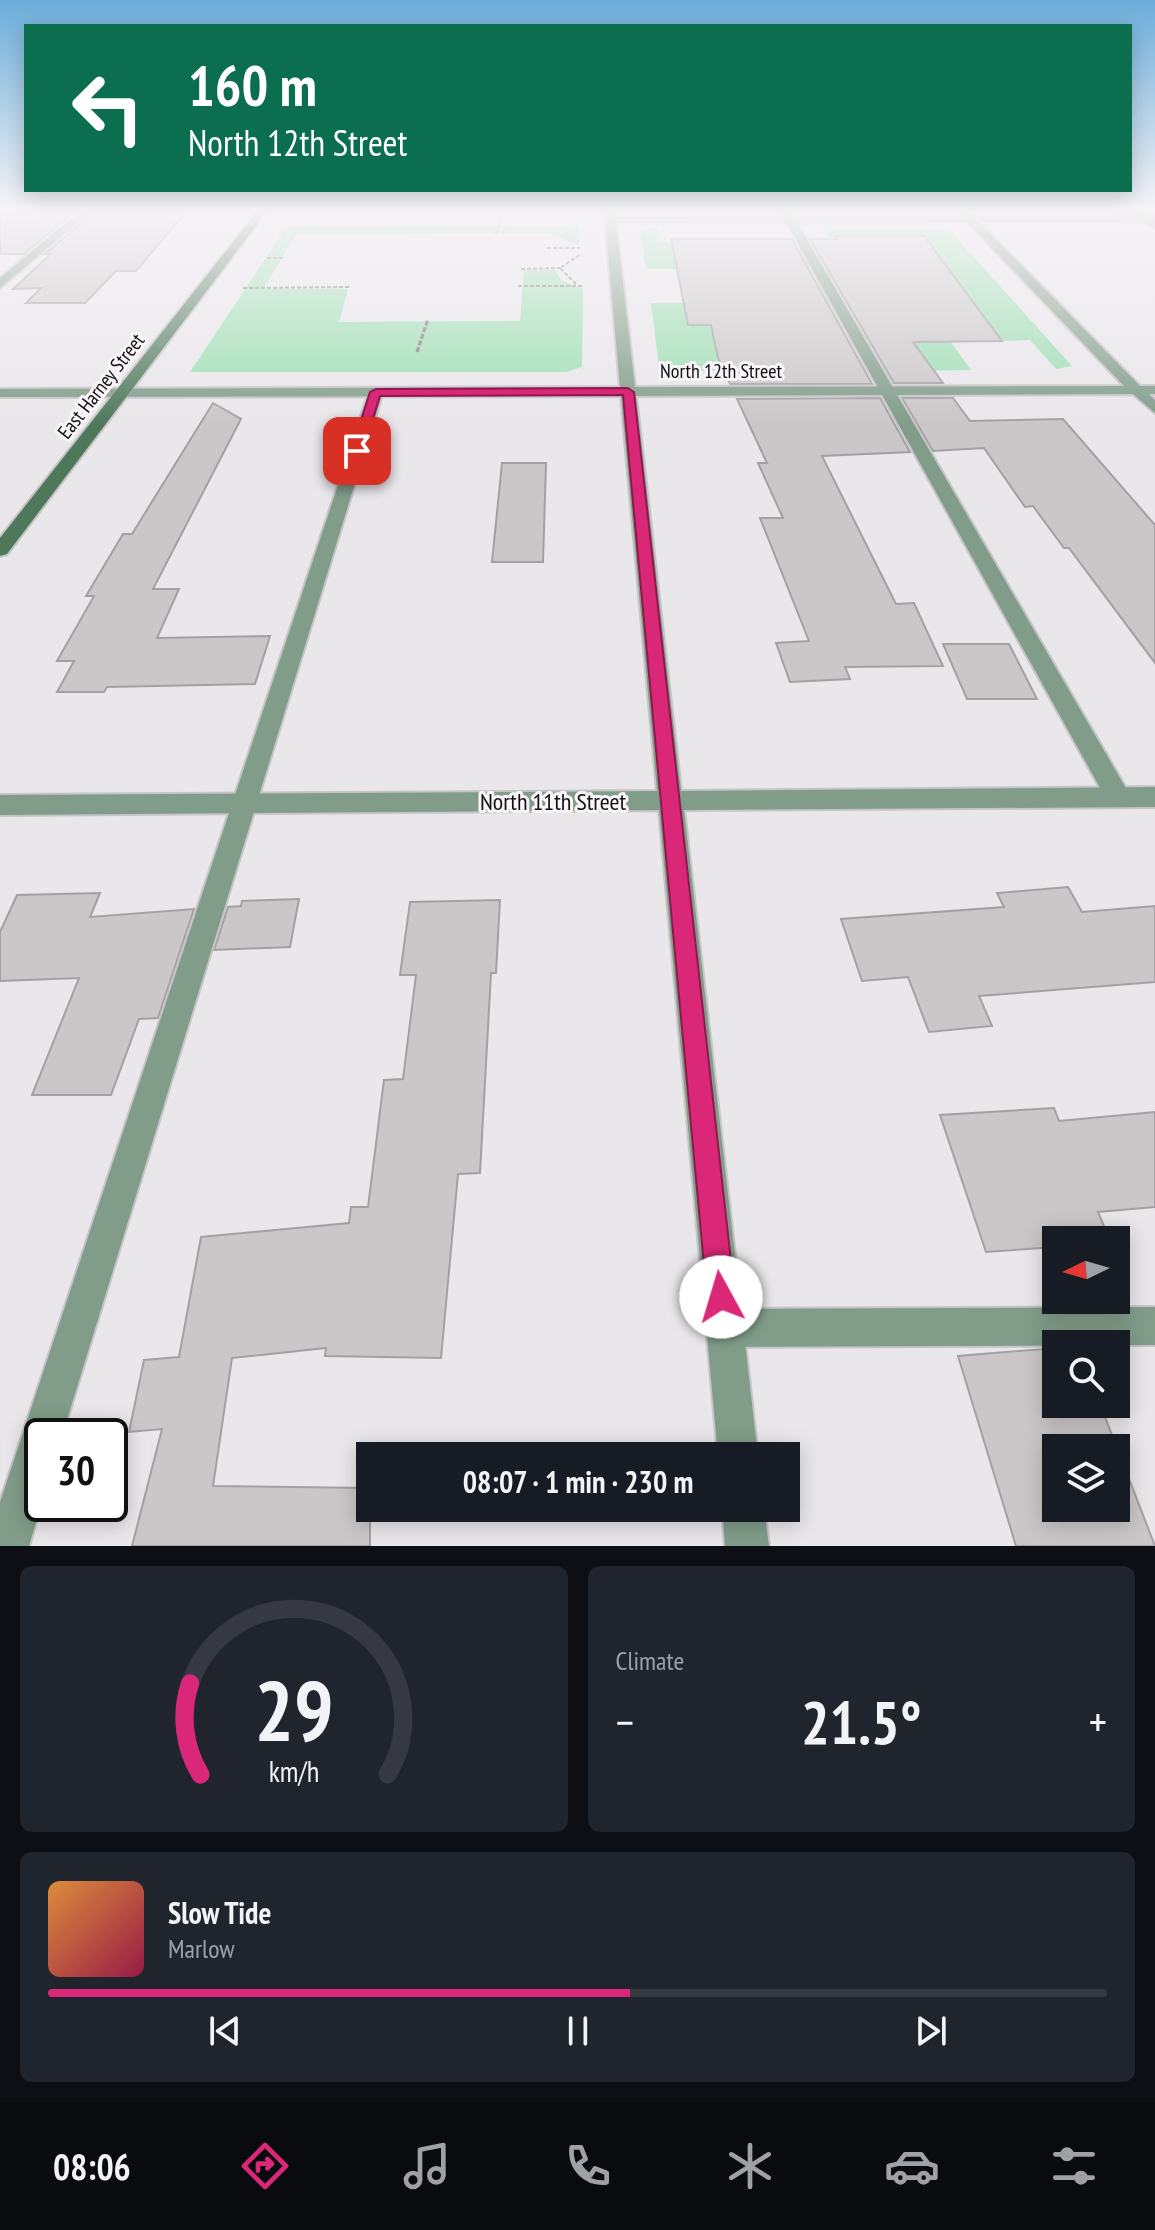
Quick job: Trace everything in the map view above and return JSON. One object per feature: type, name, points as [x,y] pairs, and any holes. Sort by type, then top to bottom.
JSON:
[{"type":"main road","name":"East Harney Street","points":[[0,550],[208,281]]},
{"type":"street","points":[[617,281],[736,1442]]},
{"type":"street","points":[[826,281],[1118,797]]},
{"type":"street","points":[[1031,281],[1155,409]]},
{"type":"street","name":"North 12th Street","points":[[0,393],[1155,390]]},
{"type":"street","points":[[7,1546],[376,392]]},
{"type":"street","name":"North 11th Street","points":[[0,805],[1155,797]]},
{"type":"street","points":[[724,1328],[1155,1326]]},
{"type":"street","points":[[744,1522],[747,1546]]},
{"type":"path","points":[[518,286],[617,286]]},
{"type":"path","points":[[245,288],[350,287]]},
{"type":"path","points":[[417,352],[428,319]]},
{"type":"green space","points":[[250,281],[268,281],[263,289],[348,289],[339,322],[520,321],[523,281],[564,281],[583,289],[582,367],[566,372],[190,372]]},
{"type":"green space","points":[[834,281],[995,281],[1072,366],[1056,369],[1030,340],[950,341],[971,370],[889,371]]},
{"type":"green space","points":[[651,303],[795,303],[826,372],[683,371],[659,366]]},
{"type":"building","points":[[22,281],[106,281],[85,303],[26,303],[41,288],[13,289]]},
{"type":"building","points":[[679,281],[815,281],[872,384],[730,384],[718,358],[711,325],[688,325]]},
{"type":"building","points":[[835,281],[958,281],[1002,341],[913,342],[943,383],[894,383]]},
{"type":"building","points":[[880,398],[910,452],[822,456],[896,604],[914,603],[943,666],[845,667],[850,679],[790,682],[776,643],[809,641],[760,518],[783,518],[758,463],[767,463],[737,399]]},
{"type":"building","points":[[902,398],[953,398],[970,421],[1063,419],[1155,525],[1155,663],[1069,548],[1064,548],[1033,506],[1025,507],[984,448],[933,451]]},
{"type":"building","points":[[213,403],[241,419],[153,589],[179,589],[157,638],[270,636],[255,684],[107,687],[104,692],[57,692],[74,661],[57,661],[94,596],[86,596],[123,534],[132,534]]},
{"type":"building","points":[[502,463],[546,463],[543,562],[492,562]]},
{"type":"building","points":[[943,644],[1009,644],[1037,699],[967,699]]},
{"type":"building","points":[[1068,887],[1082,912],[1155,906],[1155,982],[979,996],[992,1026],[929,1032],[908,977],[862,981],[841,919],[1004,907],[997,893]]},
{"type":"building","points":[[100,893],[90,917],[194,909],[158,1018],[139,1019],[111,1095],[32,1095],[79,978],[0,981],[0,932],[17,895]]},
{"type":"building","points":[[299,899],[290,947],[214,950],[228,907],[241,906],[242,901]]},
{"type":"building","points":[[500,900],[496,973],[491,973],[480,1173],[458,1174],[441,1358],[325,1356],[326,1348],[232,1358],[213,1486],[356,1488],[356,1522],[370,1522],[370,1546],[132,1546],[162,1429],[129,1432],[144,1360],[179,1357],[201,1237],[349,1223],[351,1207],[368,1207],[384,1080],[403,1079],[416,975],[400,975],[410,902]]},
{"type":"building","points":[[1054,1108],[1059,1121],[1155,1112],[1155,1207],[1098,1212],[1104,1226],[1042,1226],[1042,1248],[986,1252],[940,1115]]},
{"type":"building","points":[[1042,1349],[1042,1418],[1105,1418],[1112,1434],[1042,1434],[1042,1522],[1130,1522],[1130,1481],[1155,1546],[1016,1546],[958,1356]]},
{"type":"route","points":[[357,451],[376,392],[628,392],[721,1297]]}]
